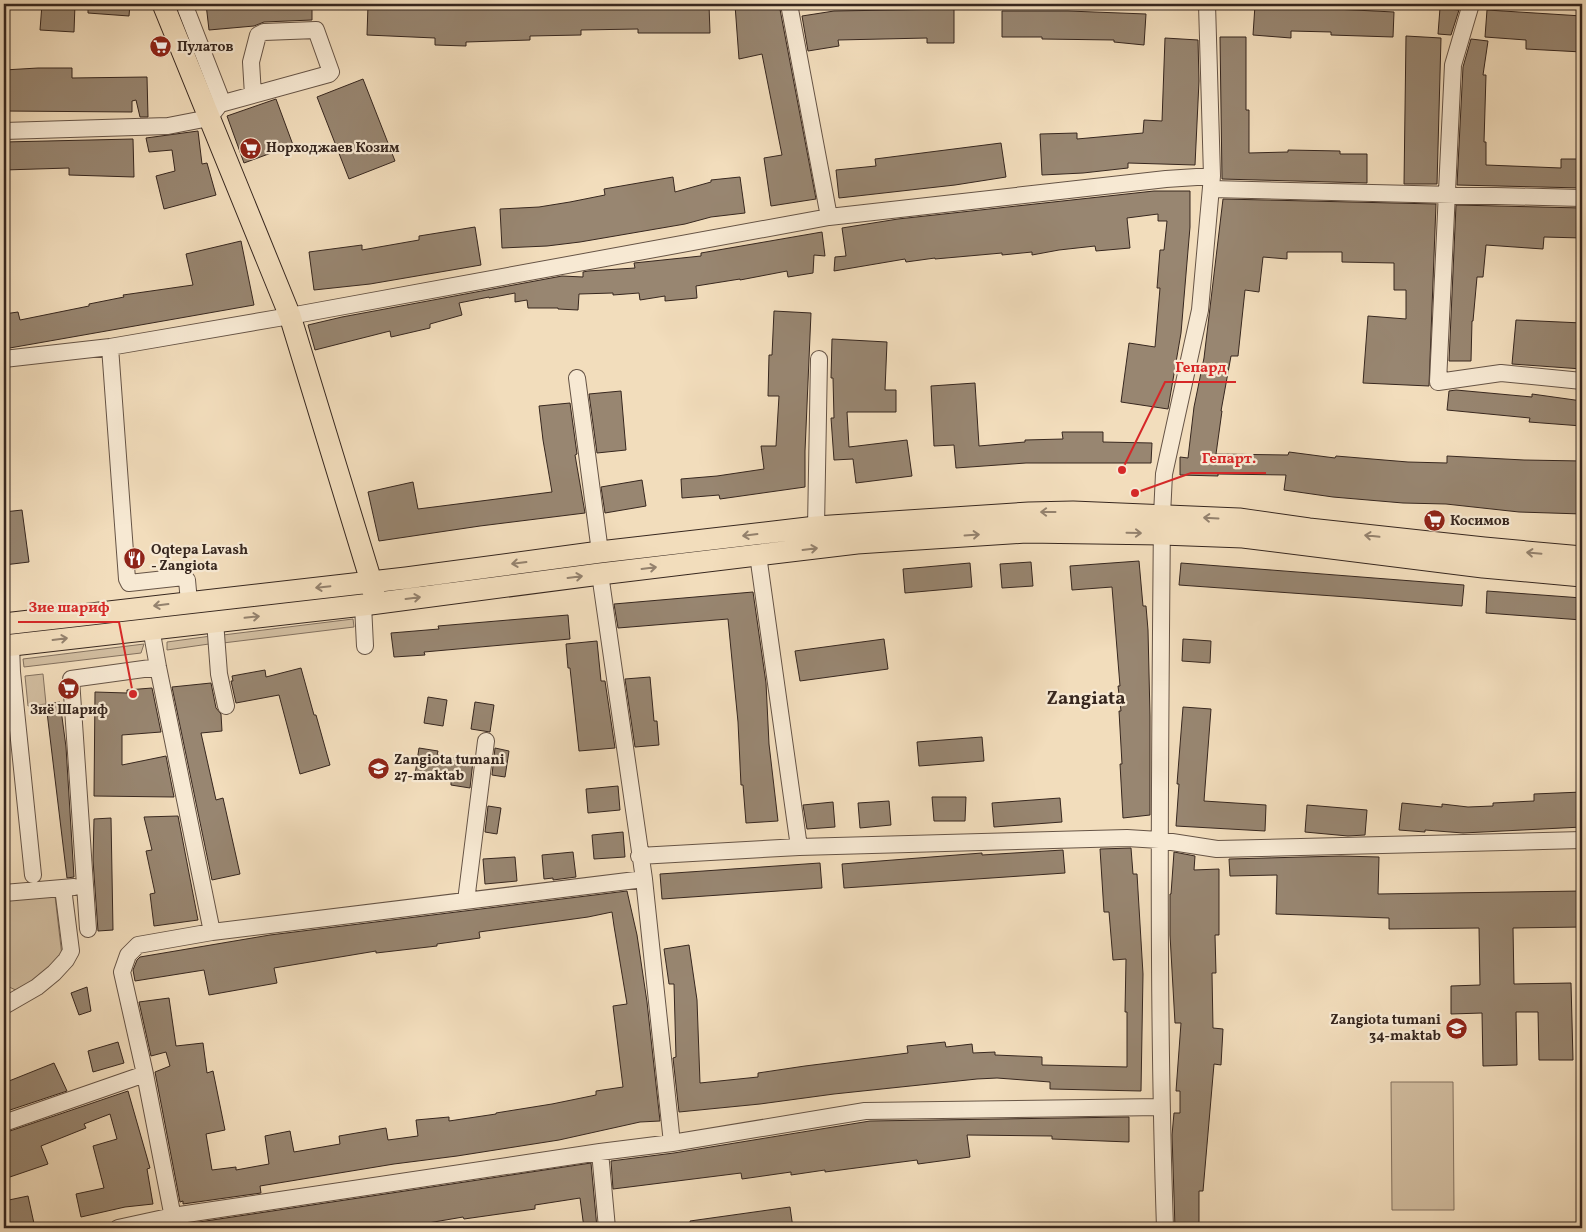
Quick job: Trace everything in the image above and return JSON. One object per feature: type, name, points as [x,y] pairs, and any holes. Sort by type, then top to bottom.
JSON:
[{"type":"main road","points":[[163,4],[215,111],[290,316],[371,581],[369,604]]},
{"type":"main road","points":[[4,624],[816,527],[1030,512],[1162,525],[1243,538],[1483,567],[1582,576]]},
{"type":"main road","points":[[7,646],[369,604],[857,543],[1239,519],[1406,540],[1582,557]]},
{"type":"street","points":[[186,4],[186,9],[220,99],[215,111]]},
{"type":"street","points":[[789,4],[829,217]]},
{"type":"street","points":[[1165,1228],[1161,1107],[1159,840],[1162,525],[1164,474],[1200,310],[1211,183],[1207,4]]},
{"type":"street","points":[[1471,4],[1452,65],[1448,196],[1438,382],[1502,373],[1582,381]]},
{"type":"street","points":[[4,131],[168,126],[215,111],[253,96],[329,74],[331,72],[316,30],[264,32],[258,35],[251,62],[253,96]]},
{"type":"street","points":[[4,359],[110,347],[290,316],[829,217],[1166,179],[1448,196],[1582,198]]},
{"type":"street","points":[[110,347],[127,580],[130,583],[184,577],[187,580],[189,602]]},
{"type":"street","points":[[816,527],[819,359]]},
{"type":"street","points":[[577,378],[600,552]]},
{"type":"street","points":[[758,555],[799,846]]},
{"type":"street","points":[[600,574],[639,856],[644,879],[672,1143]]},
{"type":"street","points":[[364,646],[369,604]]},
{"type":"street","points":[[215,621],[219,674],[226,706]]},
{"type":"street","points":[[151,628],[212,932]]},
{"type":"street","points":[[7,646],[13,680],[33,875]]},
{"type":"street","points":[[88,929],[70,679],[158,667]]},
{"type":"street","points":[[466,901],[486,741]]},
{"type":"street","points":[[639,856],[799,846],[1127,838],[1159,840],[1217,849],[1582,840]]},
{"type":"street","points":[[174,1222],[122,972],[128,955],[138,945],[212,932],[644,879]]},
{"type":"street","points":[[4,893],[85,885]]},
{"type":"street","points":[[4,1003],[37,987],[66,960],[71,950],[63,888]]},
{"type":"street","points":[[4,1123],[144,1074]]},
{"type":"street","points":[[118,1228],[174,1222],[600,1152],[672,1143],[865,1111],[1161,1107]]},
{"type":"street","points":[[600,1152],[607,1228]]},
{"type":"shaded area","points":[[353,619],[354,627],[223,643],[223,635]]},
{"type":"shaded area","points":[[211,636],[209,644],[167,650],[167,642]]},
{"type":"shaded area","points":[[144,644],[141,653],[24,667],[23,659]]},
{"type":"shaded area","points":[[43,674],[46,704],[28,706],[25,676]]},
{"type":"shaded area","points":[[55,896],[62,956],[20,992],[7,986],[4,960],[4,901]]},
{"type":"shaded area","points":[[1391,1082],[1453,1082],[1454,1210],[1392,1210]]},
{"type":"building","points":[[42,4],[75,4],[74,32],[40,30]]},
{"type":"building","points":[[88,4],[130,4],[129,16],[88,13]]},
{"type":"building","points":[[206,4],[312,4],[312,20],[264,22],[254,26],[209,30]]},
{"type":"building","points":[[779,4],[816,199],[771,206],[764,158],[782,155],[762,54],[739,59],[735,5]]},
{"type":"building","points":[[368,5],[467,7],[467,9],[709,5],[710,33],[638,33],[638,29],[581,30],[581,35],[530,36],[530,40],[466,42],[466,46],[435,45],[435,38],[367,35]]},
{"type":"building","points":[[1255,5],[1394,12],[1393,37],[1331,35],[1331,32],[1291,31],[1291,38],[1253,35]]},
{"type":"building","points":[[1440,8],[1459,10],[1451,35],[1438,34]]},
{"type":"building","points":[[954,9],[954,43],[927,43],[927,38],[838,40],[839,46],[808,51],[802,16],[834,11]]},
{"type":"building","points":[[1487,10],[1582,16],[1582,52],[1526,49],[1526,40],[1485,37]]},
{"type":"building","points":[[1002,11],[1146,14],[1144,45],[1114,42],[1114,40],[1002,37]]},
{"type":"building","points":[[1406,36],[1441,38],[1437,184],[1404,184]]},
{"type":"building","points":[[1220,37],[1246,37],[1246,110],[1249,110],[1249,153],[1288,152],[1288,150],[1340,151],[1340,154],[1367,154],[1367,183],[1222,179]]},
{"type":"building","points":[[1165,38],[1198,40],[1199,81],[1195,165],[1128,163],[1128,168],[1042,175],[1040,134],[1077,133],[1077,139],[1143,133],[1144,120],[1162,121]]},
{"type":"building","points":[[1471,39],[1488,41],[1483,75],[1486,75],[1484,142],[1486,142],[1486,165],[1561,168],[1561,159],[1582,159],[1582,188],[1457,185],[1463,67]]},
{"type":"building","points":[[72,68],[72,78],[147,77],[148,117],[140,117],[136,100],[132,101],[132,112],[4,111],[4,70]]},
{"type":"building","points":[[363,79],[395,161],[349,179],[317,97]]},
{"type":"building","points":[[276,99],[293,145],[244,163],[227,116]]},
{"type":"building","points":[[198,131],[202,164],[207,163],[216,195],[164,209],[156,176],[175,171],[172,150],[149,152],[146,138]]},
{"type":"building","points":[[133,139],[134,177],[69,175],[69,168],[4,170],[4,142]]},
{"type":"building","points":[[1001,143],[1006,177],[955,185],[839,198],[836,170],[876,166],[875,159]]},
{"type":"building","points":[[673,177],[675,192],[711,182],[711,180],[740,177],[745,213],[711,217],[685,224],[580,242],[502,248],[500,209],[539,207],[570,202],[605,195],[604,189]]},
{"type":"building","points":[[1154,191],[1190,191],[1190,227],[1181,333],[1168,409],[1121,402],[1129,343],[1155,347],[1160,288],[1157,288],[1160,250],[1164,250],[1167,221],[1158,221],[1158,214],[1127,218],[1130,248],[1096,251],[1095,246],[1032,255],[1032,252],[1002,255],[1002,253],[906,262],[905,259],[834,271],[835,257],[846,256],[842,228],[898,219]]},
{"type":"building","points":[[1223,199],[1436,204],[1429,386],[1363,383],[1368,316],[1406,319],[1406,290],[1394,290],[1394,263],[1342,262],[1342,252],[1287,252],[1287,259],[1263,257],[1259,292],[1245,290],[1238,356],[1231,356],[1221,411],[1216,454],[1288,455],[1289,452],[1335,458],[1336,456],[1447,463],[1447,456],[1582,461],[1582,514],[1519,512],[1446,504],[1403,503],[1333,497],[1284,490],[1286,475],[1180,475],[1180,457],[1188,458],[1194,407],[1204,358]]},
{"type":"building","points":[[1456,205],[1582,208],[1582,238],[1544,237],[1543,249],[1486,245],[1483,277],[1477,277],[1472,321],[1471,361],[1449,361]]},
{"type":"building","points":[[475,227],[481,265],[370,284],[314,290],[309,252],[362,245],[362,250],[419,240],[419,236]]},
{"type":"building","points":[[822,232],[825,256],[814,255],[813,273],[788,277],[787,271],[696,286],[697,298],[665,301],[665,296],[640,300],[639,293],[613,295],[613,293],[579,294],[578,310],[528,308],[527,300],[515,302],[515,293],[459,303],[462,315],[430,324],[430,328],[391,337],[390,331],[315,350],[308,325],[562,276],[583,277],[583,272],[588,271],[635,268],[634,263],[701,256],[701,253]]},
{"type":"building","points":[[241,241],[254,305],[4,349],[4,314],[18,312],[20,320],[89,306],[89,304],[124,297],[123,295],[193,285],[186,254]]},
{"type":"building","points":[[774,311],[811,313],[805,487],[720,499],[719,495],[682,498],[681,479],[764,469],[761,446],[776,446],[779,396],[768,396],[769,355],[772,355]]},
{"type":"building","points":[[1516,320],[1582,323],[1582,369],[1512,364]]},
{"type":"building","points":[[832,339],[887,342],[885,390],[896,390],[896,412],[847,412],[849,447],[907,440],[912,476],[856,483],[853,459],[834,460],[831,418],[834,418],[833,378],[831,378]]},
{"type":"building","points":[[975,383],[979,446],[1025,442],[1025,440],[1063,439],[1062,432],[1103,432],[1103,442],[1152,443],[1151,463],[1026,463],[956,468],[954,445],[934,446],[931,386]]},
{"type":"building","points":[[1456,390],[1532,397],[1532,394],[1582,401],[1582,426],[1529,422],[1530,418],[1447,410],[1449,391]]},
{"type":"building","points":[[621,391],[626,450],[597,453],[589,394]]},
{"type":"building","points":[[570,403],[577,454],[575,455],[585,513],[379,541],[368,492],[413,482],[418,509],[552,492],[539,406]]},
{"type":"building","points":[[642,480],[646,506],[605,513],[601,487]]},
{"type":"building","points":[[22,510],[29,562],[4,565],[4,512]]},
{"type":"building","points":[[1139,561],[1143,606],[1146,606],[1148,630],[1150,815],[1123,818],[1119,711],[1121,711],[1118,686],[1120,686],[1112,587],[1072,590],[1070,566]]},
{"type":"building","points":[[1031,562],[1033,586],[1002,588],[1000,564]]},
{"type":"building","points":[[970,563],[972,587],[905,593],[903,569]]},
{"type":"building","points":[[1181,563],[1464,585],[1462,606],[1179,585]]},
{"type":"building","points":[[1487,591],[1582,598],[1582,620],[1486,613]]},
{"type":"building","points":[[753,592],[766,683],[769,744],[778,821],[746,823],[743,785],[741,785],[738,722],[728,619],[618,628],[614,604]]},
{"type":"building","points":[[568,615],[570,639],[424,652],[425,655],[394,657],[391,633],[439,629],[438,626]]},
{"type":"building","points":[[884,639],[888,669],[800,681],[795,651]]},
{"type":"building","points":[[1183,639],[1211,641],[1210,663],[1182,661]]},
{"type":"building","points":[[597,641],[601,681],[605,681],[615,748],[579,751],[566,644]]},
{"type":"building","points":[[301,668],[330,765],[300,774],[279,695],[236,703],[231,681],[233,681],[232,676],[265,670],[266,677]]},
{"type":"building","points":[[650,677],[654,721],[657,721],[659,745],[635,747],[625,679]]},
{"type":"building","points":[[211,683],[216,708],[221,714],[222,731],[201,733],[216,800],[223,798],[240,874],[212,880],[172,687]]},
{"type":"building","points":[[152,688],[161,732],[122,735],[122,765],[166,756],[174,797],[94,796],[95,692],[127,693],[127,690]]},
{"type":"building","points":[[428,697],[447,700],[443,726],[424,723]]},
{"type":"building","points":[[60,702],[66,747],[74,877],[67,878],[46,704]]},
{"type":"building","points":[[475,702],[494,705],[490,732],[471,729]]},
{"type":"building","points":[[1183,707],[1211,709],[1204,801],[1266,805],[1265,831],[1176,826]]},
{"type":"building","points":[[982,737],[984,761],[919,766],[917,742]]},
{"type":"building","points":[[419,748],[438,751],[437,755],[473,761],[470,788],[451,785],[451,780],[415,775]]},
{"type":"building","points":[[495,748],[509,751],[505,777],[492,775]]},
{"type":"building","points":[[618,786],[620,810],[588,813],[586,789]]},
{"type":"building","points":[[1582,792],[1582,827],[1463,833],[1399,830],[1402,803],[1442,807],[1442,804],[1468,807],[1493,806],[1493,803],[1534,801],[1534,794]]},
{"type":"building","points":[[932,797],[966,797],[965,821],[934,821]]},
{"type":"building","points":[[1060,798],[1062,822],[994,827],[992,803]]},
{"type":"building","points":[[889,801],[891,825],[860,828],[858,803]]},
{"type":"building","points":[[833,802],[835,827],[807,829],[803,805]]},
{"type":"building","points":[[1307,805],[1367,810],[1365,835],[1348,836],[1305,832]]},
{"type":"building","points":[[488,806],[501,808],[497,834],[485,832]]},
{"type":"building","points":[[178,816],[198,920],[154,926],[150,894],[155,893],[146,851],[152,850],[144,817]]},
{"type":"building","points":[[111,818],[113,930],[98,931],[93,860],[94,819]]},
{"type":"building","points":[[623,832],[625,857],[594,859],[592,835]]},
{"type":"building","points":[[1131,848],[1133,874],[1137,874],[1143,974],[1141,1091],[1050,1089],[1050,1082],[997,1078],[679,1112],[673,1058],[676,1057],[674,984],[669,984],[664,949],[689,945],[697,1000],[700,1083],[758,1077],[758,1073],[908,1053],[907,1046],[945,1042],[946,1047],[972,1044],[973,1053],[995,1052],[995,1055],[1042,1057],[1042,1065],[1127,1067],[1126,959],[1113,960],[1109,912],[1104,912],[1100,849]]},
{"type":"building","points":[[1063,850],[1065,873],[844,888],[842,864],[982,853],[982,855]]},
{"type":"building","points":[[573,852],[576,877],[553,880],[553,878],[544,879],[542,855]]},
{"type":"building","points":[[1174,852],[1195,856],[1194,870],[1219,869],[1219,935],[1215,935],[1216,973],[1212,973],[1213,1028],[1223,1029],[1221,1065],[1214,1064],[1203,1191],[1199,1191],[1199,1228],[1175,1228],[1172,1135],[1174,1113],[1180,1113],[1180,1091],[1176,1091],[1181,1023],[1175,1023],[1170,935],[1170,894]]},
{"type":"building","points":[[1341,856],[1379,857],[1378,894],[1582,891],[1582,927],[1513,928],[1514,984],[1571,983],[1573,1060],[1539,1060],[1538,1012],[1516,1012],[1517,1065],[1483,1066],[1482,1013],[1451,1014],[1451,986],[1480,985],[1479,928],[1389,929],[1389,918],[1276,914],[1277,875],[1230,876],[1229,859]]},
{"type":"building","points":[[515,857],[517,881],[485,884],[483,859]]},
{"type":"building","points":[[820,863],[822,888],[662,899],[660,874]]},
{"type":"building","points":[[627,891],[637,935],[647,1002],[660,1121],[640,1122],[559,1140],[260,1186],[261,1193],[183,1204],[183,1201],[180,1202],[155,1072],[170,1066],[166,1052],[151,1056],[139,1002],[169,998],[176,1046],[203,1043],[207,1073],[213,1071],[225,1130],[206,1134],[212,1170],[236,1167],[236,1170],[269,1164],[265,1136],[290,1131],[294,1152],[340,1144],[339,1136],[386,1128],[388,1140],[418,1136],[416,1120],[449,1117],[449,1121],[496,1114],[596,1095],[596,1091],[623,1087],[613,1006],[627,1004],[612,912],[479,932],[480,938],[437,944],[437,946],[376,953],[376,951],[274,968],[277,983],[209,995],[204,970],[135,981],[133,970],[140,957],[270,935]]},
{"type":"building","points":[[87,987],[91,1011],[79,1015],[71,993]]},
{"type":"building","points":[[118,1042],[124,1063],[93,1072],[88,1051]]},
{"type":"building","points":[[54,1063],[67,1091],[4,1112],[4,1083]]},
{"type":"building","points":[[128,1091],[150,1168],[147,1169],[153,1204],[125,1207],[81,1217],[76,1194],[104,1188],[93,1146],[117,1139],[110,1114],[84,1124],[86,1128],[41,1146],[48,1164],[4,1179],[4,1133]]},
{"type":"building","points":[[1129,1117],[1129,1142],[1052,1139],[1052,1136],[967,1135],[970,1157],[918,1164],[917,1160],[791,1175],[791,1172],[742,1179],[741,1173],[613,1189],[611,1161],[674,1153],[870,1121]]},
{"type":"building","points":[[591,1163],[597,1228],[584,1228],[580,1198],[535,1205],[535,1209],[464,1219],[463,1217],[399,1228],[187,1228],[186,1224]]},
{"type":"building","points":[[28,1196],[35,1228],[5,1228],[4,1201]]},
{"type":"building","points":[[790,1207],[793,1228],[691,1228],[690,1221]]},
{"type":"place","name":"Пулатов","points":[[161,47]]},
{"type":"place","name":"Норходжаев Козим","points":[[250,148]]},
{"type":"place","name":"Гепард","points":[[1122,470]]},
{"type":"place","name":"Гепарт.","points":[[1135,493]]},
{"type":"place","name":"Косимов","points":[[1434,521]]},
{"type":"place","name":"Oqtepa Lavash - Zangiota","points":[[135,558]]},
{"type":"place","name":"Зиё Шариф","points":[[69,688]]},
{"type":"place","name":"Зие шариф","points":[[133,694]]},
{"type":"place","name":"Zangiota tumani 27-maktab","points":[[378,768]]},
{"type":"place","name":"Zangiota tumani 34-maktab","points":[[1457,1028]]},
{"type":"district","name":"Zangiata","points":[[1086,699]]}]
